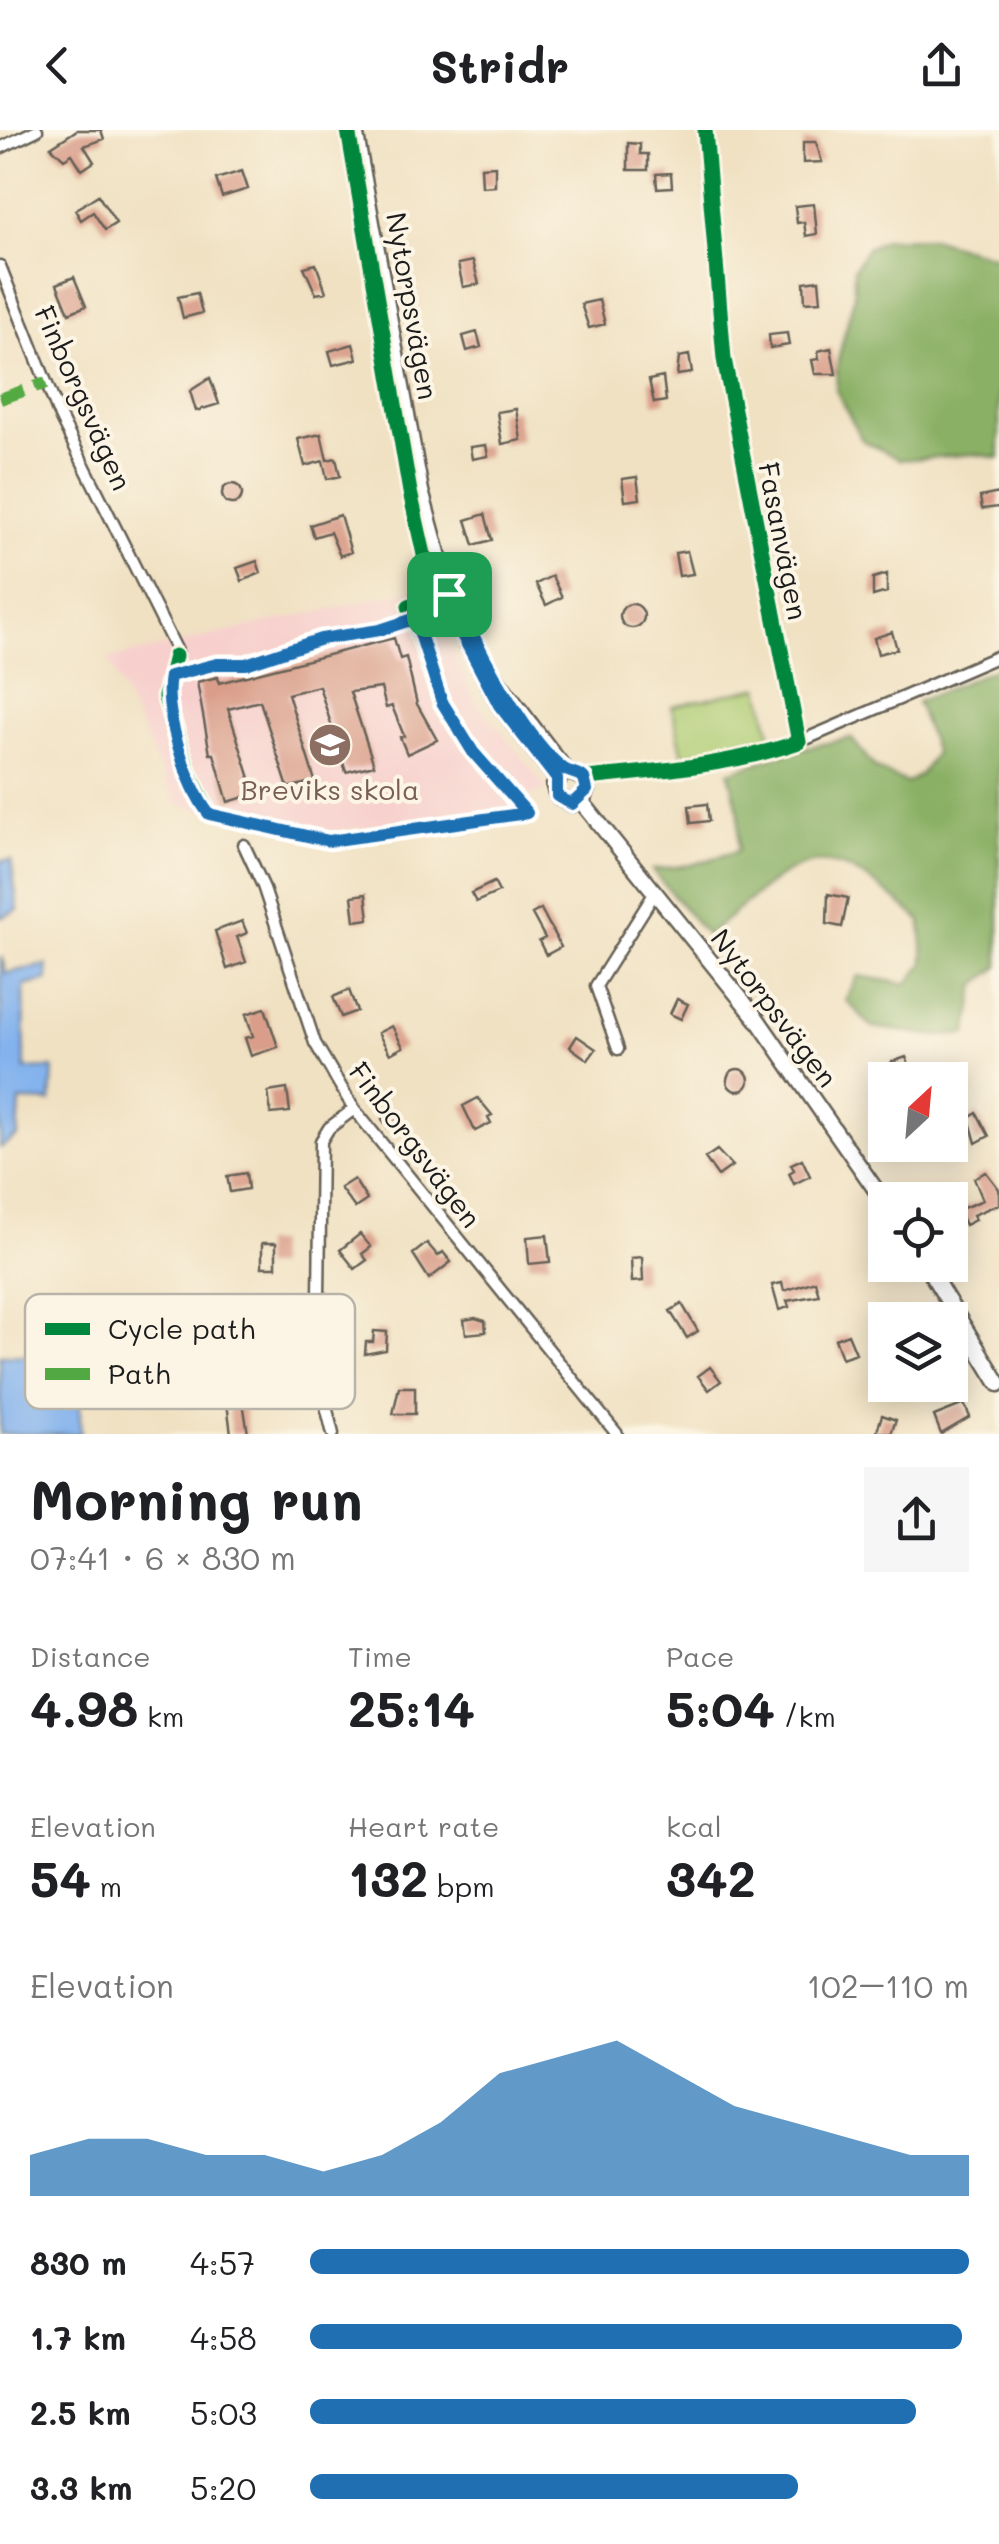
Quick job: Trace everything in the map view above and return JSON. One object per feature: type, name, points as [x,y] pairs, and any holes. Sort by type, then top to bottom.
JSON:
[{"type":"street","points":[[0,148],[38,130]]},
{"type":"street","name":"Nytorpsvägen","points":[[355,130],[420,491],[449,594],[465,598],[468,608],[459,618]]},
{"type":"street","name":"Fasanvägen","points":[[705,130],[724,359],[799,742]]},
{"type":"street","name":"Finborgsvägen","points":[[0,266],[60,417],[155,602],[177,651],[175,656]]},
{"type":"street","points":[[441,610],[449,594]]},
{"type":"street","points":[[321,639],[380,630],[441,610],[459,618],[488,689],[562,775],[584,778],[688,770],[746,760],[799,742],[999,656]]},
{"type":"street","points":[[562,775],[554,792],[561,801],[581,800],[587,790],[584,778]]},
{"type":"street","name":"Nytorpsvägen","points":[[581,800],[757,1019],[870,1182]]},
{"type":"street","name":"Finborgsvägen","points":[[244,844],[263,886],[315,1042],[354,1109],[617,1434]]},
{"type":"street","points":[[618,1050],[596,986],[654,894]]},
{"type":"street","points":[[319,1294],[321,1141],[329,1128],[354,1109]]},
{"type":"street","points":[[936,1282],[999,1384]]},
{"type":"street","points":[[327,1409],[333,1434]]},
{"type":"shaded area","name":"Breviks skola","points":[[423,588],[476,701],[547,788],[499,811],[327,832],[177,805],[108,659]]},
{"type":"green space","points":[[931,238],[999,258],[999,458],[975,454],[901,460],[862,440],[836,390],[838,360],[854,297],[854,269],[867,248],[886,239]]},
{"type":"green space","points":[[999,667],[999,967],[976,985],[967,1034],[937,1036],[872,1027],[846,1000],[858,976],[907,984],[924,964],[921,921],[858,873],[833,864],[811,863],[790,871],[707,936],[652,870],[691,865],[738,851],[739,814],[729,772],[799,749],[851,738],[876,769],[907,783],[921,774],[935,753],[917,702]]},
{"type":"green space","points":[[760,687],[771,737],[683,756],[672,706]]},
{"type":"water","points":[[11,860],[18,910],[0,918],[0,861]]},
{"type":"water","points":[[1,956],[6,973],[47,965],[48,980],[24,986],[25,1069],[53,1068],[51,1102],[20,1101],[18,1136],[0,1148]]},
{"type":"water","points":[[0,1355],[25,1355],[25,1409],[80,1409],[80,1434],[0,1434]]},
{"type":"building","points":[[77,130],[101,130],[104,139],[84,146],[94,162],[82,170],[72,154],[64,159],[51,147]]},
{"type":"building","points":[[803,142],[816,142],[822,162],[803,163]]},
{"type":"building","points":[[628,143],[640,144],[640,154],[648,154],[648,170],[628,170]]},
{"type":"building","points":[[495,166],[495,186],[482,187],[481,167]]},
{"type":"building","points":[[242,171],[248,189],[222,197],[216,179]]},
{"type":"building","points":[[671,173],[672,187],[657,188],[656,174]]},
{"type":"building","points":[[98,195],[116,223],[105,230],[93,212],[81,220],[75,210]]},
{"type":"building","points":[[814,204],[817,234],[806,236],[804,222],[797,223],[795,206]]},
{"type":"building","points":[[473,261],[479,284],[463,287],[458,264]]},
{"type":"building","points":[[316,264],[326,292],[316,294],[304,267]]},
{"type":"building","points":[[74,277],[86,306],[69,313],[57,284]]},
{"type":"building","points":[[819,280],[821,301],[805,302],[804,282]]},
{"type":"building","points":[[197,293],[202,313],[183,318],[178,297]]},
{"type":"building","points":[[599,300],[605,324],[589,328],[581,304]]},
{"type":"building","points":[[477,332],[481,347],[467,351],[463,336]]},
{"type":"building","points":[[787,333],[789,345],[770,348],[769,335]]},
{"type":"building","points":[[353,344],[357,359],[333,365],[329,351]]},
{"type":"building","points":[[831,348],[836,374],[815,374],[812,360],[819,359],[818,351]]},
{"type":"building","points":[[689,355],[692,373],[677,375],[679,357]]},
{"type":"building","points":[[663,377],[666,401],[654,403],[649,380]]},
{"type":"building","points":[[210,378],[219,404],[196,411],[190,391]]},
{"type":"building","points":[[516,409],[521,440],[502,444],[497,412]]},
{"type":"building","points":[[321,434],[327,460],[336,458],[340,476],[327,479],[323,461],[305,466],[298,439]]},
{"type":"building","points":[[486,445],[488,456],[472,459],[470,447]]},
{"type":"building","points":[[637,477],[640,499],[625,501],[622,479]]},
{"type":"building","points":[[232,484],[242,494],[232,504],[222,494]]},
{"type":"building","points":[[999,493],[999,507],[982,509],[980,497]]},
{"type":"building","points":[[485,514],[492,540],[474,545],[466,520]]},
{"type":"building","points":[[340,515],[351,552],[340,556],[330,532],[314,537],[310,525]]},
{"type":"building","points":[[687,551],[693,574],[679,576],[675,553]]},
{"type":"building","points":[[257,561],[261,573],[242,581],[237,568]]},
{"type":"building","points":[[887,574],[887,592],[873,596],[873,578]]},
{"type":"building","points":[[552,576],[562,597],[546,605],[536,584]]},
{"type":"building","points":[[632,604],[641,607],[641,625],[632,628],[623,625],[620,616],[623,607]]},
{"type":"building","points":[[892,632],[897,649],[878,654],[874,638]]},
{"type":"building","points":[[394,638],[400,659],[406,657],[417,704],[437,740],[407,754],[400,737],[404,736],[392,706],[386,708],[381,688],[350,692],[374,765],[346,772],[319,686],[288,694],[315,781],[288,788],[260,701],[228,709],[255,794],[228,802],[214,754],[210,754],[197,682],[218,677],[219,683]]},
{"type":"building","points":[[707,804],[709,821],[691,823],[689,806]]},
{"type":"building","points":[[494,882],[499,892],[476,902],[471,893]]},
{"type":"building","points":[[366,894],[369,919],[355,921],[352,896]]},
{"type":"building","points":[[828,894],[848,898],[842,927],[827,924]]},
{"type":"building","points":[[541,909],[561,947],[546,955],[539,941],[545,938],[532,914]]},
{"type":"building","points":[[242,921],[247,933],[237,937],[246,962],[227,969],[215,931]]},
{"type":"building","points":[[349,990],[357,1011],[341,1017],[333,997]]},
{"type":"building","points":[[677,999],[688,1004],[681,1019],[670,1014]]},
{"type":"building","points":[[265,1008],[278,1047],[251,1056],[245,1038],[253,1036],[246,1014]]},
{"type":"building","points":[[392,1026],[403,1047],[390,1054],[378,1033]]},
{"type":"building","points":[[577,1036],[596,1049],[588,1060],[570,1047]]},
{"type":"building","points":[[734,1069],[742,1069],[749,1080],[742,1091],[734,1091],[727,1084],[727,1076]]},
{"type":"building","points":[[287,1089],[290,1112],[271,1114],[268,1092]]},
{"type":"building","points":[[478,1098],[492,1115],[488,1117],[491,1123],[475,1131],[463,1106]]},
{"type":"building","points":[[396,1109],[403,1118],[388,1128],[382,1119]]},
{"type":"building","points":[[977,1113],[989,1136],[976,1143],[969,1118]]},
{"type":"building","points":[[717,1150],[732,1166],[718,1176],[705,1158]]},
{"type":"building","points":[[802,1159],[810,1176],[794,1184],[789,1173],[794,1170],[791,1164]]},
{"type":"building","points":[[986,1172],[999,1189],[999,1204],[973,1215],[975,1220],[968,1224],[968,1206],[983,1200],[974,1178]]},
{"type":"building","points":[[246,1173],[248,1189],[230,1192],[227,1176]]},
{"type":"building","points":[[354,1179],[367,1200],[355,1208],[340,1188]]},
{"type":"building","points":[[360,1234],[371,1247],[362,1254],[367,1260],[355,1269],[340,1250]]},
{"type":"building","points":[[547,1235],[550,1262],[529,1264],[527,1237]]},
{"type":"building","points":[[262,1243],[276,1243],[276,1267],[262,1267]]},
{"type":"building","points":[[427,1243],[438,1256],[443,1252],[451,1262],[429,1279],[413,1254]]},
{"type":"building","points":[[642,1257],[643,1281],[632,1282],[631,1258]]},
{"type":"building","points":[[815,1281],[819,1295],[787,1301],[789,1307],[779,1310],[772,1285],[782,1283],[784,1291]]},
{"type":"building","points":[[682,1304],[698,1331],[687,1338],[670,1311]]},
{"type":"building","points":[[464,1320],[485,1321],[486,1332],[466,1334]]},
{"type":"building","points":[[374,1331],[387,1332],[386,1350],[365,1354],[366,1342],[373,1342]]},
{"type":"building","points":[[848,1334],[856,1353],[842,1358],[835,1339]]},
{"type":"building","points":[[710,1367],[721,1381],[709,1390],[698,1376]]},
{"type":"building","points":[[399,1387],[415,1387],[415,1414],[393,1414]]},
{"type":"building","points":[[964,1404],[970,1417],[941,1434],[934,1416]]},
{"type":"building","points":[[228,1409],[244,1409],[248,1434],[231,1434]]},
{"type":"building","points":[[882,1415],[896,1420],[891,1434],[877,1431]]},
{"type":"marked path","points":[[0,399],[46,383]]},
{"type":"cycle path","points":[[348,130],[410,492],[432,590],[428,599],[409,606],[442,703],[473,752],[527,813]]},
{"type":"cycle path","points":[[585,778],[720,762],[799,742],[724,359],[705,130]]},
{"type":"cycle path","points":[[170,676],[217,664],[246,664],[321,639]]},
{"type":"cycle path","points":[[175,656],[165,697],[188,771],[209,814],[329,841],[527,813]]},
{"type":"place","name":"Breviks skola","points":[[330,745]]},
{"type":"route","points":[[449,594],[441,602],[441,610],[415,618],[380,630],[321,639],[246,664],[217,664],[170,676],[165,698],[188,771],[209,814],[329,841],[527,813],[473,752],[442,702],[415,618],[422,616],[441,610],[454,620],[478,672],[499,705],[557,779],[554,792],[561,801],[572,804],[581,800],[587,790],[584,778],[566,771],[528,724],[488,668],[464,616],[468,608],[465,598],[449,594]]}]
